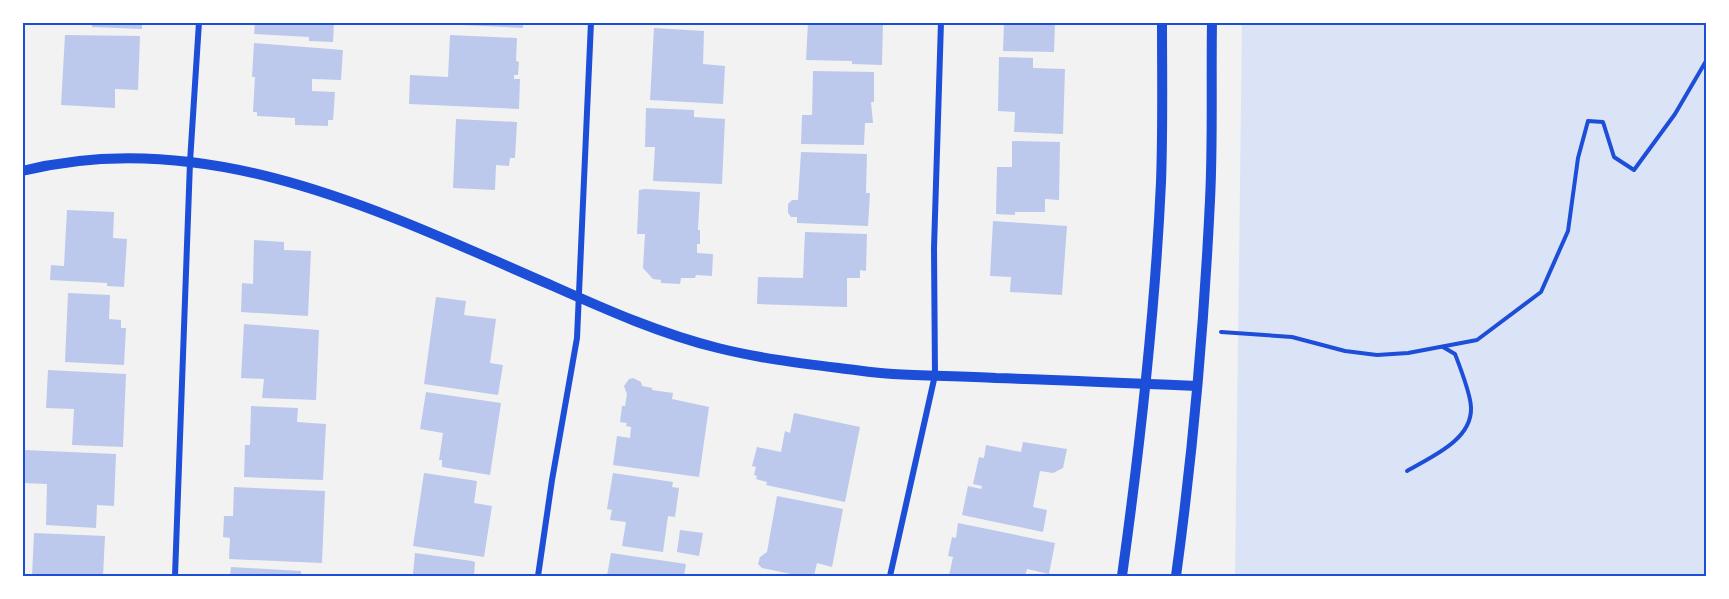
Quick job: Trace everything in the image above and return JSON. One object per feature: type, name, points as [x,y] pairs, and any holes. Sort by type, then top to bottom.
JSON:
[{"type":"street","points":[[175,576],[190,162],[199,22]]},
{"type":"street","points":[[538,576],[577,338],[591,22]]},
{"type":"street","points":[[890,576],[935,375],[934,248],[941,22]]},
{"type":"street","points":[[1122,576],[1146,384],[1161,181],[1162,22]]},
{"type":"street","points":[[1176,576],[1197,386],[1210,198],[1212,22]]},
{"type":"street","points":[[22,171],[50,164],[122,158],[190,162],[266,174],[335,195],[674,335],[723,349],[789,362],[891,374],[1197,386]]},
{"type":"path","points":[[1221,332],[1292,337],[1345,351],[1377,355],[1408,353],[1477,340],[1541,292],[1568,231],[1578,158],[1588,122],[1603,122],[1614,157],[1634,170],[1675,114],[1707,61]]},
{"type":"path","points":[[1407,471],[1445,448],[1467,428],[1471,408],[1462,373],[1455,354],[1442,347]]},
{"type":"shaded area","points":[[1242,23],[1706,23],[1706,576],[1235,576]]},
{"type":"building","points":[[92,22],[142,22],[142,29],[92,27]]},
{"type":"building","points":[[255,22],[334,22],[333,42],[309,41],[309,37],[254,34]]},
{"type":"building","points":[[441,22],[523,22],[523,28],[441,24]]},
{"type":"building","points":[[808,22],[883,22],[882,65],[852,64],[852,61],[806,60]]},
{"type":"building","points":[[1004,22],[1055,22],[1054,52],[1003,51]]},
{"type":"building","points":[[654,28],[704,31],[703,64],[725,66],[723,104],[650,100]]},
{"type":"building","points":[[65,35],[140,36],[138,90],[115,89],[115,108],[61,105]]},
{"type":"building","points":[[450,35],[517,38],[516,61],[519,62],[518,75],[514,75],[514,79],[520,79],[519,109],[409,104],[410,75],[448,77]]},
{"type":"building","points":[[254,43],[343,50],[341,80],[312,79],[312,91],[335,92],[333,120],[328,120],[328,126],[295,125],[295,118],[257,116],[257,112],[253,112]]},
{"type":"building","points":[[999,57],[1033,58],[1033,68],[1065,69],[1063,134],[1014,132],[1015,112],[998,111]]},
{"type":"building","points":[[813,71],[874,72],[874,102],[871,102],[873,123],[865,123],[864,145],[801,144],[802,115],[812,115]]},
{"type":"building","points":[[646,108],[694,110],[694,117],[725,119],[722,184],[653,181],[655,147],[645,147]]},
{"type":"building","points":[[456,119],[517,122],[515,158],[510,158],[509,166],[496,165],[495,190],[453,188]]},
{"type":"building","points":[[1012,141],[1060,142],[1059,200],[1045,199],[1045,212],[996,214],[997,167],[1012,167]]},
{"type":"building","points":[[801,152],[867,154],[866,193],[870,193],[868,226],[797,223],[797,217],[791,217],[788,213],[788,204],[792,200],[798,200]]},
{"type":"building","points":[[639,190],[700,192],[698,230],[700,230],[700,244],[697,244],[697,253],[713,254],[712,276],[696,275],[695,278],[681,278],[680,284],[661,283],[661,280],[653,279],[643,268],[645,234],[637,234]]},
{"type":"building","points":[[67,210],[114,212],[113,238],[127,239],[124,287],[107,286],[107,283],[50,280],[51,265],[64,266]]},
{"type":"building","points":[[993,221],[1067,226],[1062,295],[1010,292],[1011,277],[990,276]]},
{"type":"building","points":[[805,232],[867,234],[866,271],[860,270],[860,278],[847,278],[847,307],[757,304],[758,277],[803,278]]},
{"type":"building","points":[[254,240],[284,242],[284,250],[311,251],[308,316],[241,312],[242,283],[253,284]]},
{"type":"building","points":[[68,293],[110,295],[109,319],[121,320],[121,328],[126,328],[124,365],[65,362]]},
{"type":"building","points":[[436,297],[466,301],[464,315],[496,319],[490,363],[503,365],[498,395],[424,384]]},
{"type":"building","points":[[244,324],[319,330],[316,400],[262,398],[264,379],[241,378]]},
{"type":"building","points":[[48,370],[126,374],[123,447],[72,445],[74,409],[46,408]]},
{"type":"building","points":[[633,378],[641,382],[642,386],[652,388],[652,390],[673,393],[672,399],[709,407],[699,477],[613,465],[617,436],[630,438],[631,427],[626,426],[627,423],[620,422],[622,406],[625,406],[627,394],[624,386],[629,379]]},
{"type":"building","points":[[426,392],[501,403],[490,475],[442,467],[442,460],[439,460],[443,433],[420,429]]},
{"type":"building","points":[[251,406],[298,408],[297,422],[326,424],[323,480],[244,477],[245,445],[250,445]]},
{"type":"building","points":[[794,413],[860,427],[845,502],[766,485],[767,482],[756,479],[757,476],[754,475],[756,467],[752,466],[757,447],[781,452],[785,431],[790,433]]},
{"type":"building","points":[[1023,442],[1067,449],[1063,468],[1053,473],[1040,471],[1033,507],[1047,510],[1043,532],[962,515],[968,486],[981,489],[982,486],[973,484],[979,457],[984,458],[986,445],[1021,452]]},
{"type":"building","points":[[24,450],[116,454],[114,506],[97,505],[96,528],[46,525],[47,484],[23,483]]},
{"type":"building","points":[[424,473],[477,481],[474,503],[492,506],[484,557],[413,546]]},
{"type":"building","points":[[613,473],[673,482],[672,487],[679,488],[675,517],[668,516],[663,552],[622,546],[626,522],[610,520],[612,510],[607,509]]},
{"type":"building","points":[[234,487],[325,491],[322,563],[229,559],[230,538],[223,537],[224,516],[233,516]]},
{"type":"building","points":[[777,496],[843,509],[832,567],[817,563],[814,576],[801,576],[762,568],[758,564],[760,557],[767,552]]},
{"type":"building","points":[[958,523],[1055,543],[1049,574],[1027,569],[1025,576],[949,576],[953,557],[948,556],[952,537],[956,538]]},
{"type":"building","points":[[680,530],[703,533],[699,556],[677,552]]},
{"type":"building","points":[[34,533],[105,536],[103,576],[32,576]]},
{"type":"building","points":[[415,553],[475,562],[474,576],[413,574]]},
{"type":"building","points":[[611,553],[686,564],[684,576],[607,576]]},
{"type":"building","points":[[231,567],[301,571],[301,576],[230,576]]}]
